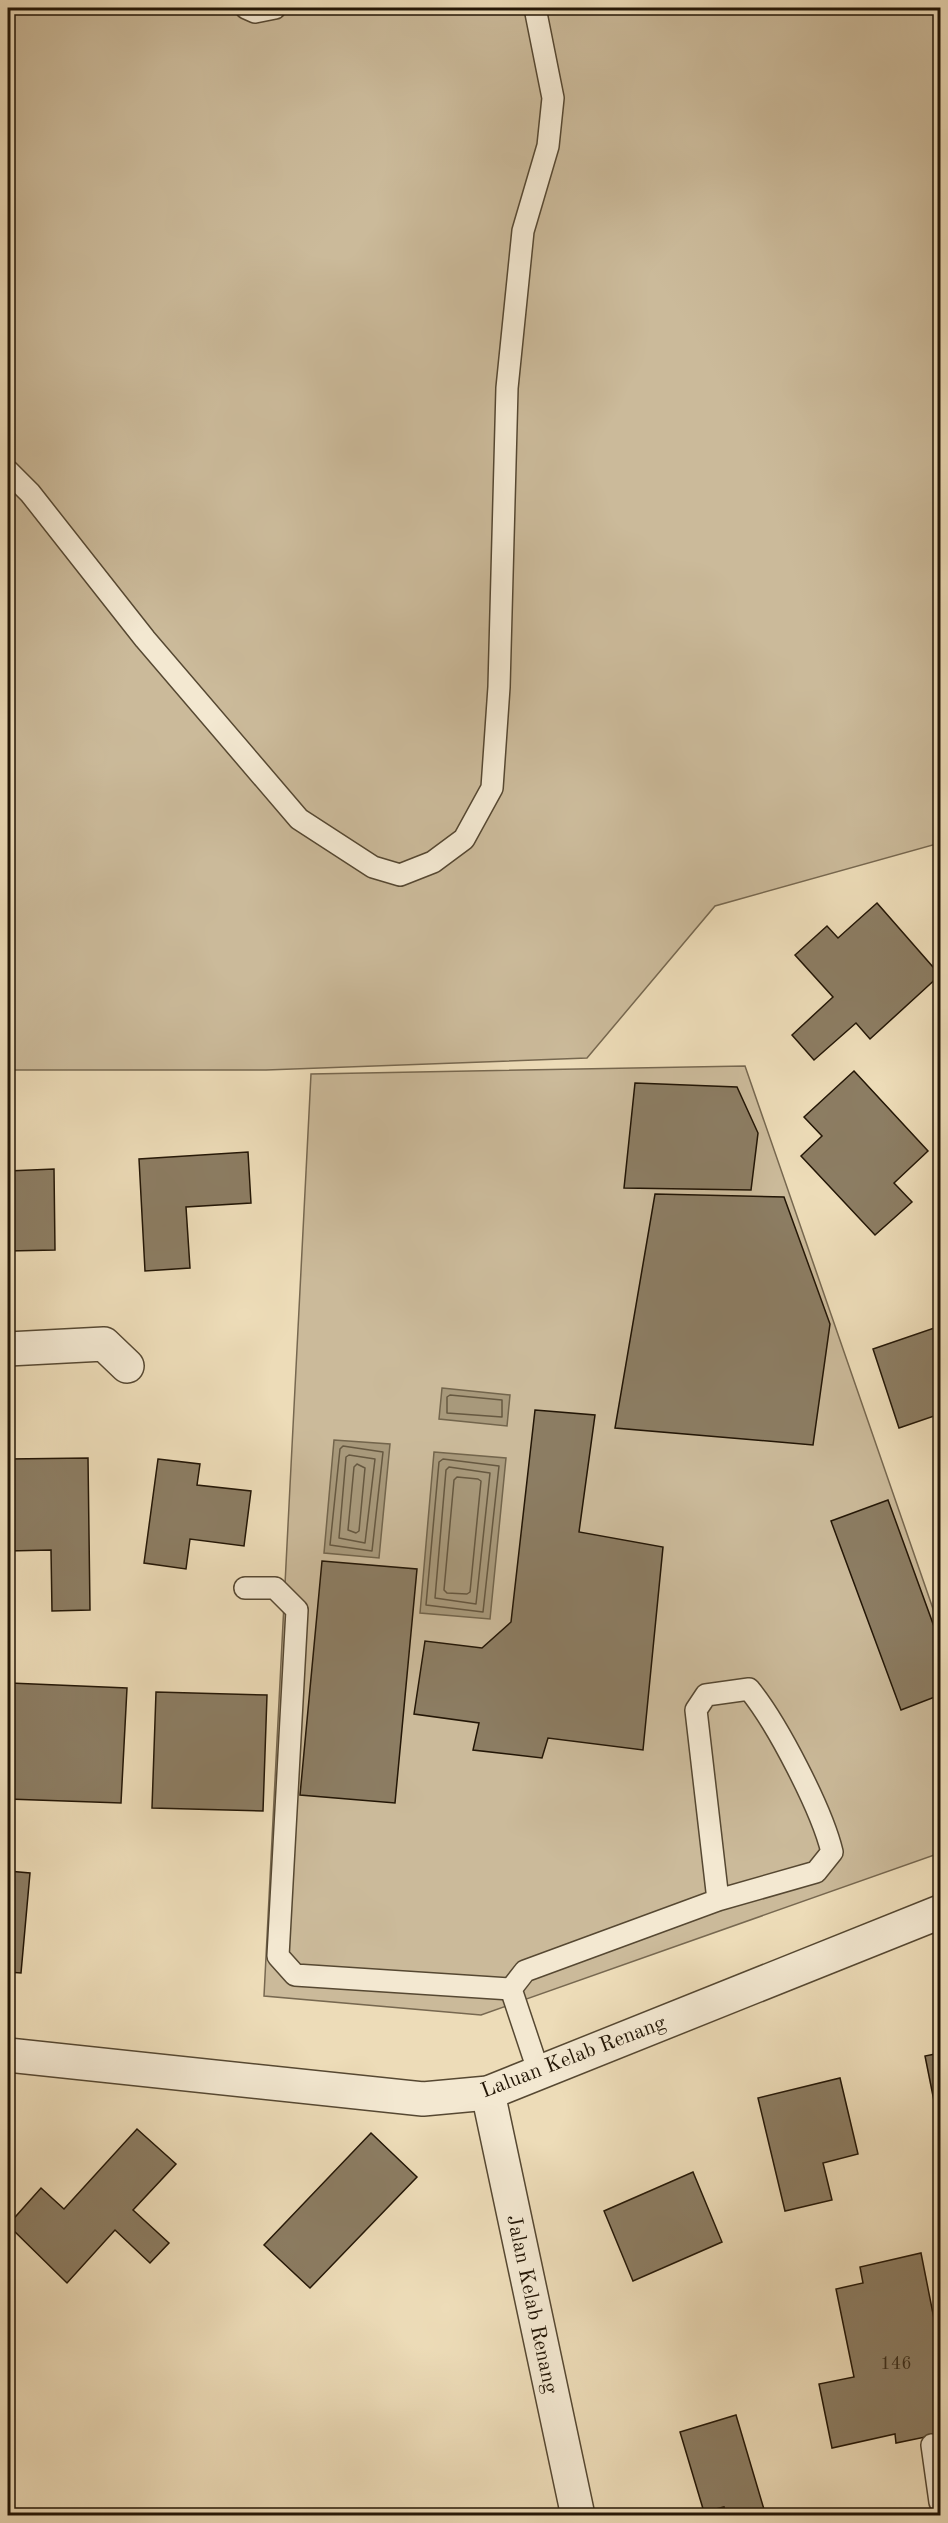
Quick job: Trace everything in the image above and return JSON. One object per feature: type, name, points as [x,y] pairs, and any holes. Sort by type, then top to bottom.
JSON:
[{"type":"street","points":[[8,1349],[104,1344],[127,1366]]},
{"type":"street","name":"Laluan Kelab Renang","points":[[8,2055],[423,2099],[488,2093],[940,1912]]},
{"type":"street","name":"Jalan Kelab Renang","points":[[488,2093],[578,2516]]},
{"type":"lane","points":[[246,8],[255,12],[275,8]]},
{"type":"lane","points":[[8,471],[30,493],[145,639],[299,819],[373,867],[400,874],[433,862],[464,839],[492,788],[499,687],[507,388],[523,231],[548,146],[553,98],[535,8]]},
{"type":"lane","points":[[245,1588],[275,1588],[297,1610],[278,1956],[295,1975],[511,1989]]},
{"type":"lane","points":[[511,1989],[525,1971],[718,1900],[816,1872],[832,1852],[827,1829],[765,1708],[749,1689],[706,1695],[696,1710],[718,1900]]},
{"type":"lane","points":[[511,1989],[539,2073]]},
{"type":"lane","points":[[932,2445],[940,2502]]},
{"type":"shaded area","points":[[8,8],[940,8],[940,843],[715,906],[587,1058],[266,1070],[8,1070]]},
{"type":"shaded area","points":[[745,1066],[940,1629],[940,1853],[481,2015],[264,1996],[311,1074]]},
{"type":"water","points":[[442,1388],[510,1395],[507,1426],[439,1419]]},
{"type":"water","points":[[334,1440],[390,1444],[379,1558],[324,1553]]},
{"type":"water","points":[[434,1452],[506,1458],[490,1619],[420,1613]]},
{"type":"building","points":[[940,885],[940,907],[934,887]]},
{"type":"building","points":[[877,903],[940,975],[870,1039],[856,1023],[814,1060],[792,1035],[833,997],[795,955],[827,926],[838,938]]},
{"type":"building","points":[[854,1071],[928,1151],[894,1183],[912,1202],[875,1235],[801,1156],[822,1136],[804,1117]]},
{"type":"building","points":[[635,1083],[737,1087],[758,1133],[751,1190],[624,1188]]},
{"type":"building","points":[[248,1152],[251,1203],[186,1207],[190,1268],[145,1271],[139,1159]]},
{"type":"building","points":[[54,1169],[55,1250],[8,1251],[8,1171]]},
{"type":"building","points":[[655,1194],[784,1197],[830,1324],[813,1445],[615,1428]]},
{"type":"building","points":[[940,1326],[940,1414],[899,1428],[873,1349]]},
{"type":"building","points":[[535,1410],[595,1415],[579,1532],[663,1547],[643,1750],[548,1738],[542,1758],[473,1750],[479,1723],[414,1714],[425,1641],[482,1648],[511,1622]]},
{"type":"building","points":[[88,1458],[90,1610],[52,1611],[51,1550],[8,1551],[8,1459]]},
{"type":"building","points":[[158,1459],[200,1464],[197,1485],[251,1491],[244,1546],[190,1539],[186,1569],[144,1563]]},
{"type":"building","points":[[888,1500],[940,1643],[940,1695],[901,1710],[831,1521]]},
{"type":"building","points":[[322,1561],[417,1569],[395,1803],[300,1795]]},
{"type":"building","points":[[10,1683],[127,1688],[121,1803],[8,1799]]},
{"type":"building","points":[[156,1692],[267,1695],[263,1811],[152,1808]]},
{"type":"building","points":[[8,1871],[30,1873],[21,1973],[8,1972]]},
{"type":"building","points":[[940,2053],[940,2131],[925,2056]]},
{"type":"building","points":[[840,2078],[858,2154],[823,2163],[832,2200],[785,2211],[758,2098]]},
{"type":"building","points":[[137,2129],[176,2164],[133,2210],[169,2243],[150,2263],[115,2230],[67,2283],[8,2225],[41,2188],[64,2209]]},
{"type":"building","points":[[371,2133],[417,2177],[310,2288],[264,2245]]},
{"type":"building","points":[[693,2172],[722,2242],[633,2281],[604,2211]]},
{"type":"building","points":[[921,2253],[940,2349],[940,2434],[896,2443],[895,2434],[832,2448],[819,2384],[854,2377],[836,2289],[863,2283],[860,2267]]},
{"type":"building","points":[[736,2415],[766,2516],[727,2516],[724,2507],[704,2512],[680,2432]]},
{"type":"building","points":[[330,2511],[330,2516],[226,2516],[226,2513]]}]
